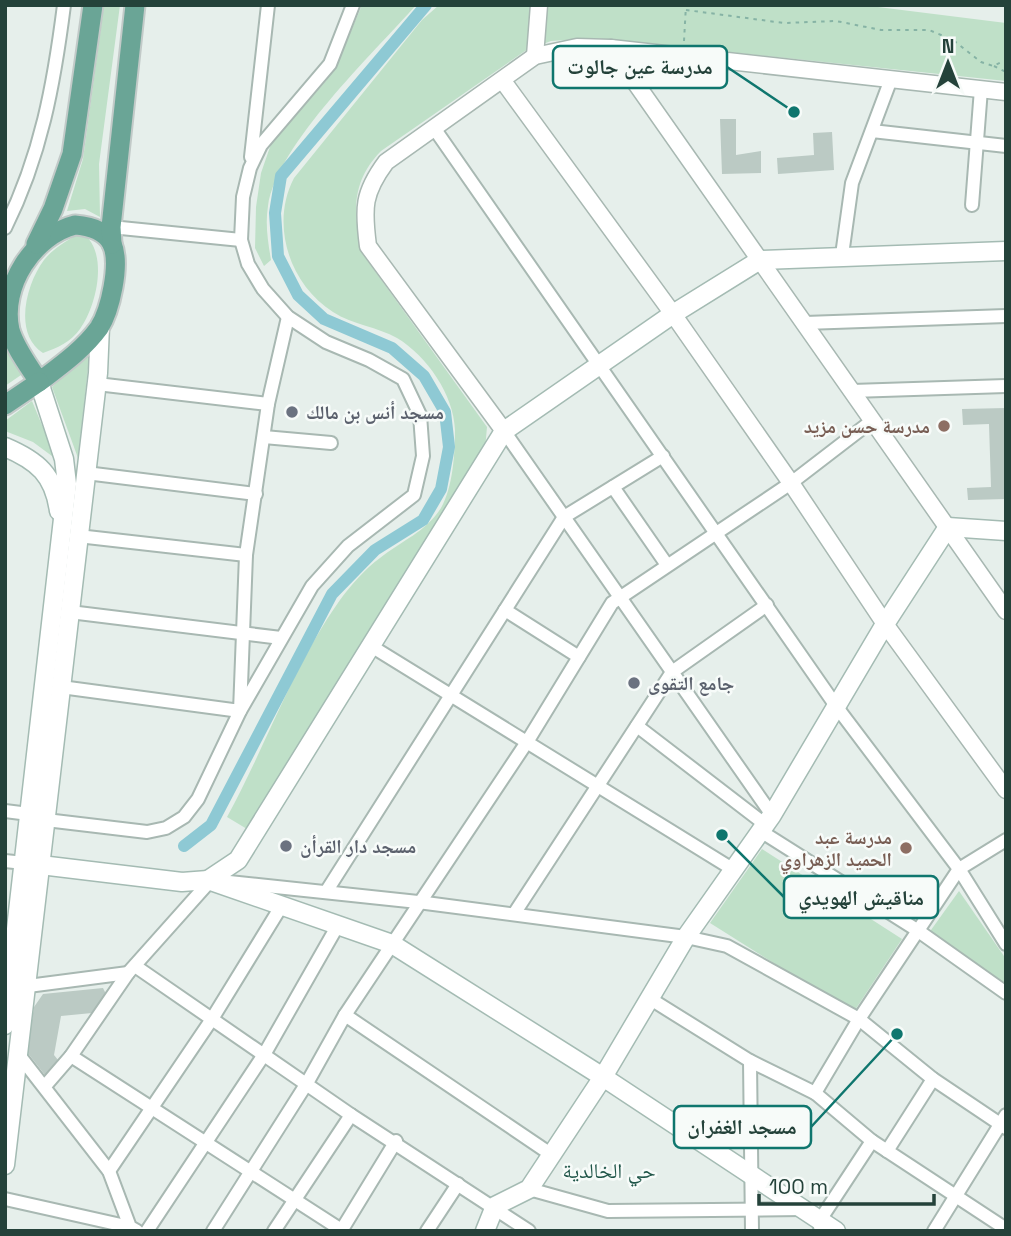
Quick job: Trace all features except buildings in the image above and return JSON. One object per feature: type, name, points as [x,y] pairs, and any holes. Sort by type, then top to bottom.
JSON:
[{"type":"main road","points":[[5,1165],[19,1055],[14,988],[13,909],[33,864],[46,820],[70,612],[67,472],[39,382],[10,331],[7,302],[15,279],[53,209],[72,154],[93,5]]},
{"type":"main road","points":[[5,405],[70,358],[100,326],[108,309],[113,284],[111,235],[135,5]]},
{"type":"main road","points":[[34,248],[49,235],[75,225],[88,226],[111,235]]},
{"type":"main road","points":[[208,880],[238,860],[504,430],[601,366],[673,314],[760,260],[1006,251]]},
{"type":"main road","points":[[5,1025],[14,988],[33,864],[29,814],[70,533],[86,473],[97,384],[100,326]]},
{"type":"main road","points":[[5,447],[26,456],[45,469],[70,533]]},
{"type":"main road","points":[[485,1231],[495,1206],[529,1189],[603,1077],[686,937],[766,824],[885,624],[948,527],[1006,531]]},
{"type":"main road","points":[[33,864],[182,882],[208,880],[392,943],[804,1209],[820,1225],[836,1231]]},
{"type":"street","points":[[5,228],[39,148],[55,71],[64,5]]},
{"type":"street","points":[[46,820],[147,832],[166,828],[184,817],[198,799],[240,711],[312,586],[348,546],[414,495],[423,456],[420,415],[403,379],[369,360],[326,342],[288,317],[263,289],[248,264],[241,240],[243,197],[250,168],[268,5]]},
{"type":"street","points":[[250,168],[261,145],[330,64],[353,5]]},
{"type":"street","points":[[535,57],[539,5]]},
{"type":"street","points":[[766,824],[672,672],[504,430],[368,246],[363,208],[372,181],[386,162],[535,57],[577,47],[611,48],[1006,92]]},
{"type":"street","points":[[611,48],[1005,610]]},
{"type":"street","points":[[842,255],[852,183],[891,79]]},
{"type":"street","points":[[503,81],[673,314],[885,624],[1006,790]]},
{"type":"street","points":[[972,205],[981,89]]},
{"type":"street","points":[[434,128],[836,706],[959,869],[1006,944]]},
{"type":"street","points":[[872,131],[1006,145]]},
{"type":"street","points":[[111,235],[241,240]]},
{"type":"street","points":[[805,323],[1006,316]]},
{"type":"street","points":[[240,711],[246,555],[268,404],[288,317]]},
{"type":"street","points":[[97,384],[268,404]]},
{"type":"street","points":[[852,391],[1006,386]]},
{"type":"street","points":[[214,1231],[307,1083],[345,1015],[527,742],[612,603],[715,531],[791,483],[873,420]]},
{"type":"street","points":[[264,437],[331,443]]},
{"type":"street","points":[[326,892],[564,517],[663,456]]},
{"type":"street","points":[[86,473],[256,494]]},
{"type":"street","points":[[612,487],[667,565]]},
{"type":"street","points":[[70,533],[246,555]]},
{"type":"street","points":[[514,914],[672,672],[767,605]]},
{"type":"street","points":[[505,610],[579,657]]},
{"type":"street","points":[[70,612],[281,638]]},
{"type":"street","points":[[371,646],[734,870]]},
{"type":"street","points":[[61,687],[240,711]]},
{"type":"street","points":[[638,726],[766,824],[1006,993]]},
{"type":"street","points":[[5,811],[29,814]]},
{"type":"street","points":[[815,1093],[859,1019],[959,869],[1006,840]]},
{"type":"street","points":[[5,861],[33,864]]},
{"type":"street","points":[[45,1086],[71,1056],[131,970],[208,880],[418,902],[686,937],[727,946],[859,1019],[933,1079],[1004,1122],[934,1231]]},
{"type":"street","points":[[108,1171],[212,1019],[282,905]]},
{"type":"street","points":[[147,1231],[265,1053],[338,925]]},
{"type":"street","points":[[14,988],[131,970],[265,1053],[351,1115],[396,1141],[529,1231]]},
{"type":"street","points":[[649,998],[751,1061],[815,1093],[887,1151],[1006,1229]]},
{"type":"street","points":[[345,1015],[552,1154]]},
{"type":"street","points":[[19,1055],[108,1171],[134,1229]]},
{"type":"street","points":[[71,1056],[342,1230],[396,1141]]},
{"type":"street","points":[[751,1061],[752,1231]]},
{"type":"street","points":[[887,1151],[933,1079]]},
{"type":"street","points":[[274,1231],[351,1115]]},
{"type":"street","points":[[820,1225],[872,1140]]},
{"type":"street","points":[[427,1231],[458,1184]]},
{"type":"street","points":[[529,1189],[608,1211],[804,1209]]},
{"type":"street","points":[[5,1199],[134,1229]]},
{"type":"path","points":[[683,56],[687,5]]},
{"type":"path","points":[[686,10],[784,23],[836,21],[881,30],[929,30],[953,40],[981,62],[1006,72]]},
{"type":"path","points":[[993,66],[1006,60]]},
{"type":"green space","points":[[104,5],[120,5],[99,164],[100,217],[85,209],[67,211],[83,159]]},
{"type":"green space","points":[[362,5],[416,5],[329,101],[289,155],[275,182],[268,206],[267,226],[271,260],[264,266],[255,248],[256,207],[261,173],[271,144],[326,81]]},
{"type":"green space","points":[[439,5],[862,5],[1006,23],[1006,81],[593,38],[551,41],[525,51],[381,151],[364,174],[359,186],[356,211],[362,253],[487,427],[485,449],[247,829],[227,817],[323,625],[364,572],[421,530],[435,516],[445,500],[451,480],[455,430],[450,403],[437,378],[419,355],[397,338],[341,316],[318,300],[295,269],[284,233],[287,196],[294,178],[422,20]]},
{"type":"green space","points":[[75,236],[86,236],[97,256],[95,295],[86,320],[76,334],[63,344],[43,353],[34,345],[28,334],[25,322],[28,295],[44,260],[58,246]]},
{"type":"green space","points":[[5,340],[24,373],[5,386]]},
{"type":"green space","points":[[90,350],[78,458],[52,387]]},
{"type":"green space","points":[[32,401],[56,459],[33,442],[5,431],[5,421]]},
{"type":"green space","points":[[762,849],[902,939],[853,1013],[710,923]]},
{"type":"green space","points":[[959,891],[1006,959],[1006,987],[926,937]]},
{"type":"waterway","points":[[184,846],[211,825],[332,594],[375,550],[423,520],[441,489],[449,447],[445,412],[424,376],[392,348],[324,319],[298,295],[278,256],[275,213],[281,176],[426,5]]},
{"type":"place","name":"مدرسة عين جالوت","points":[[794,112]]},
{"type":"place","name":"مسجد أنس بن مالك","points":[[292,412]]},
{"type":"place","name":"مدرسة حسن مزيد","points":[[944,426]]},
{"type":"place","name":"جامع التقوى","points":[[634,683]]},
{"type":"place","name":"مناقيش الهويدي","points":[[722,835]]},
{"type":"place","name":"مسجد دار القرأن","points":[[286,846]]},
{"type":"place","name":"مدرسة عبد الحميد الزهراوي","points":[[906,848]]},
{"type":"place","name":"مسجد الغفران","points":[[897,1034]]},
{"type":"district","name":"حي الخالدية","points":[[609,1171]]}]
